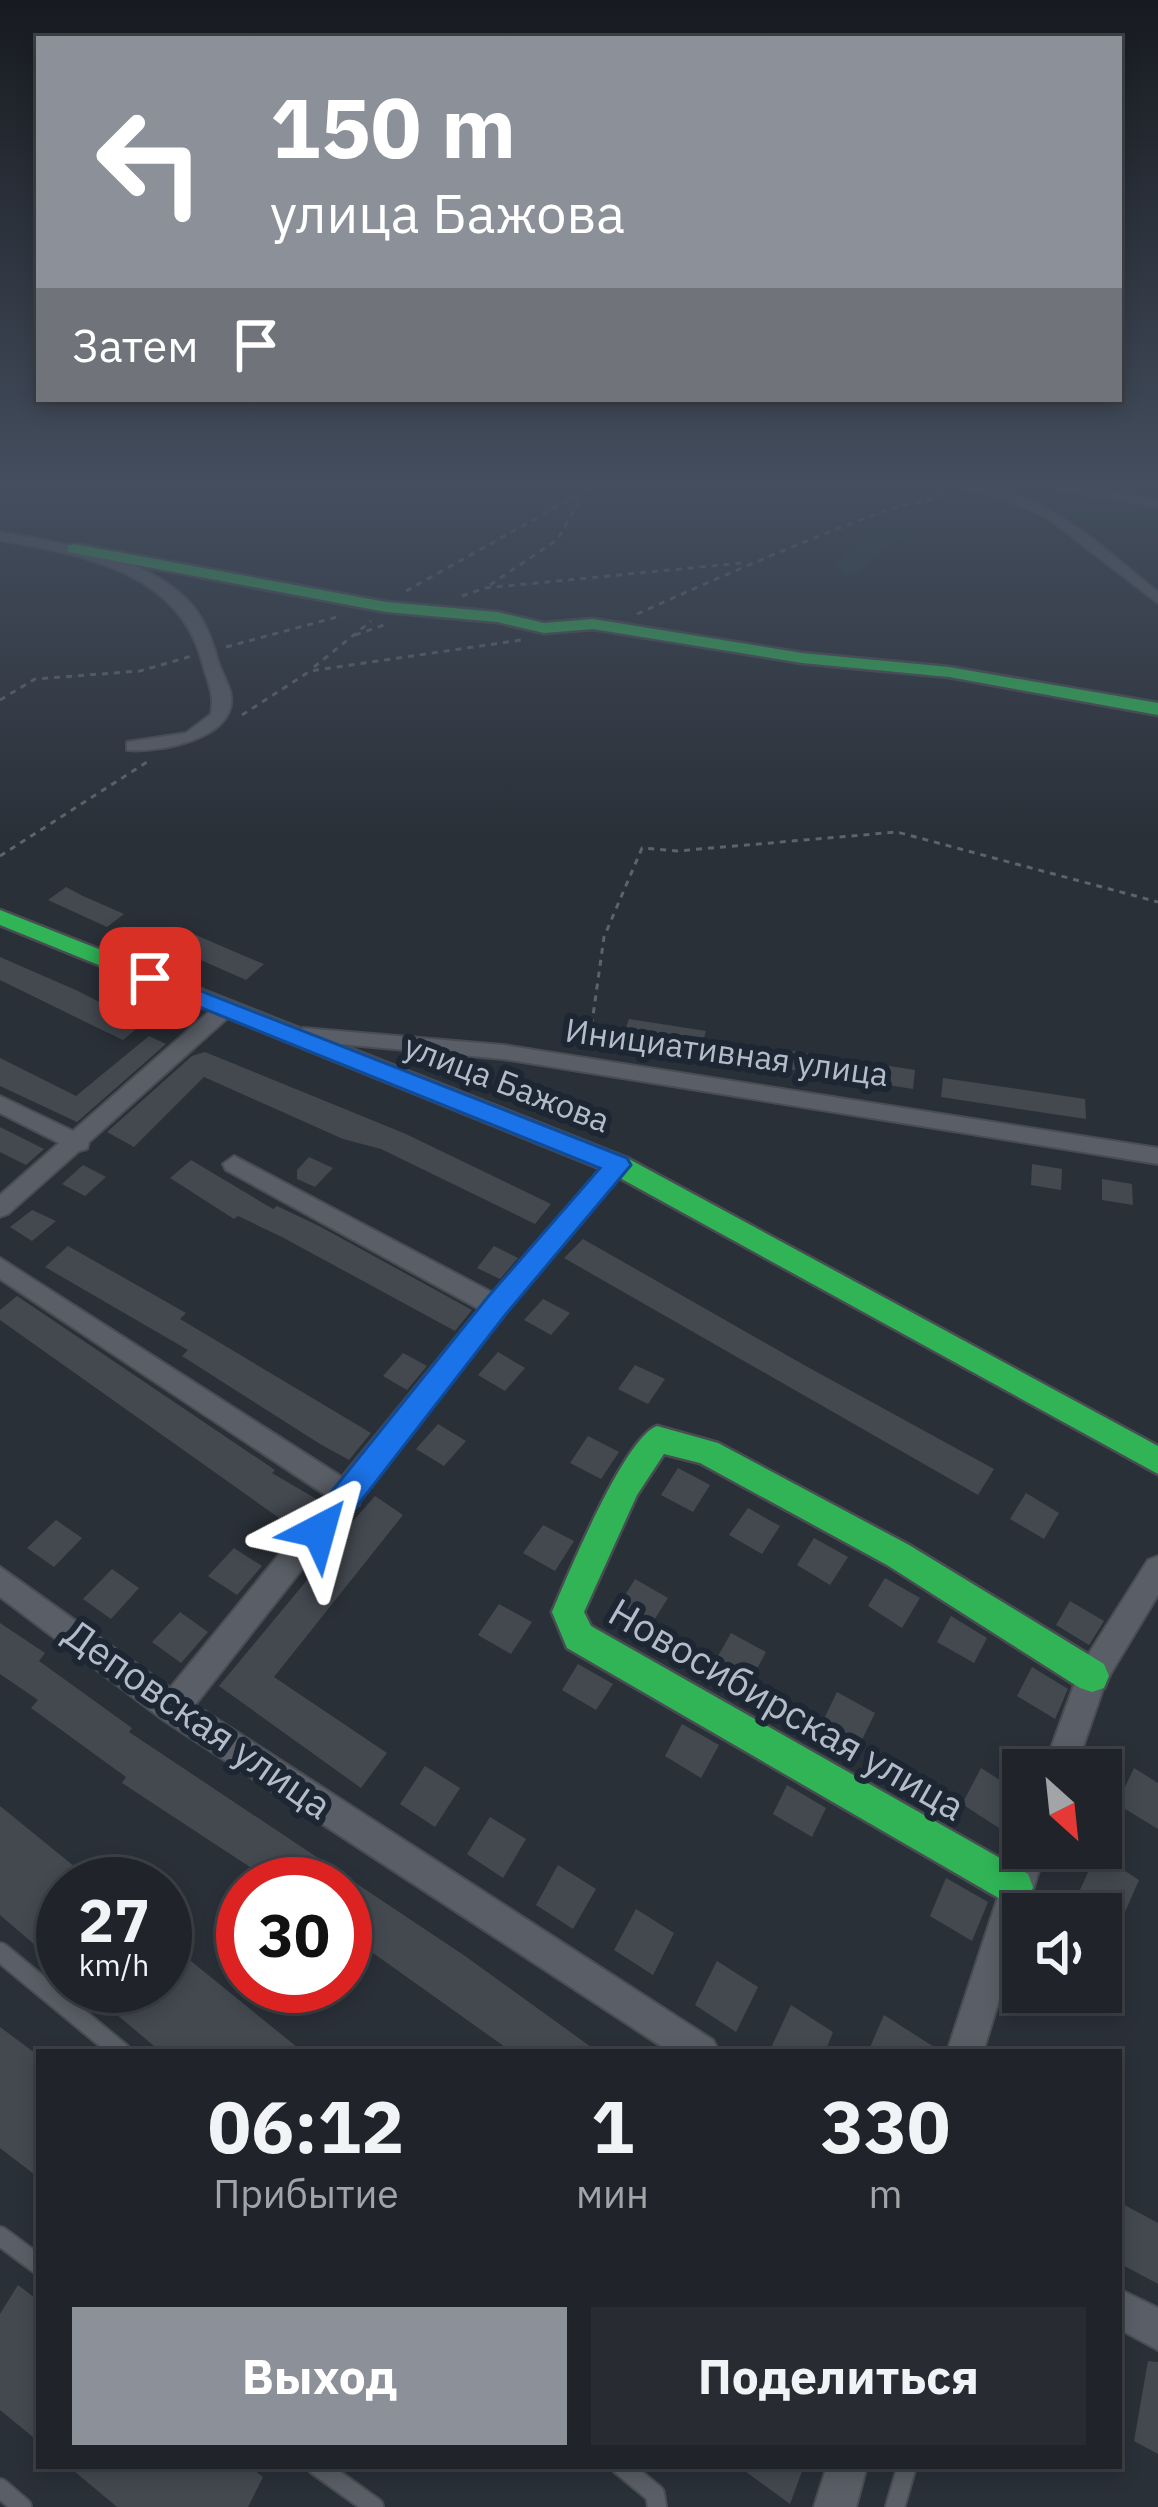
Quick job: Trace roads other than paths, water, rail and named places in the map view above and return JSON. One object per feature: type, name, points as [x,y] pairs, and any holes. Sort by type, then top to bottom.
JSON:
[{"type":"main road","points":[[364,603],[496,616],[544,628],[593,624],[802,658],[949,672],[1158,709]]},
{"type":"main road","name":"улица Бажова","points":[[0,917],[618,1165],[1158,1461]]},
{"type":"main road","name":"Новосибирская улица","points":[[1016,1887],[579,1637],[568,1612],[626,1486],[657,1439],[707,1452],[898,1555],[1092,1676]]},
{"type":"street","points":[[133,746],[173,742],[209,728],[219,716],[223,695],[211,676],[209,651],[196,620],[182,603]]},
{"type":"street","points":[[0,1208],[79,1143],[225,1009]]},
{"type":"street","name":"Инициативная улица","points":[[283,1034],[503,1052],[855,1103],[1158,1156]]},
{"type":"street","points":[[0,1105],[79,1143]]},
{"type":"street","points":[[234,1163],[496,1306]]},
{"type":"street","points":[[172,1708],[349,1496],[496,1306],[618,1165]]},
{"type":"street","points":[[0,1267],[349,1496]]},
{"type":"street","points":[[1066,1749],[1092,1676],[1158,1569]]},
{"type":"street","name":"Деповская улица","points":[[0,1580],[172,1708],[696,2049]]},
{"type":"street","points":[[966,2049],[1022,1869]]},
{"type":"street","points":[[1122,2310],[1158,2330]]},
{"type":"street","points":[[836,2507],[846,2469]]},
{"type":"lane","points":[[0,1952],[117,2049]]},
{"type":"lane","points":[[0,2236],[36,2263]]},
{"type":"lane","points":[[321,2469],[374,2507]]},
{"type":"lane","points":[[625,2469],[655,2494],[657,2507]]},
{"type":"lane","points":[[895,2507],[906,2469]]},
{"type":"lane","points":[[0,2488],[22,2507]]}]
